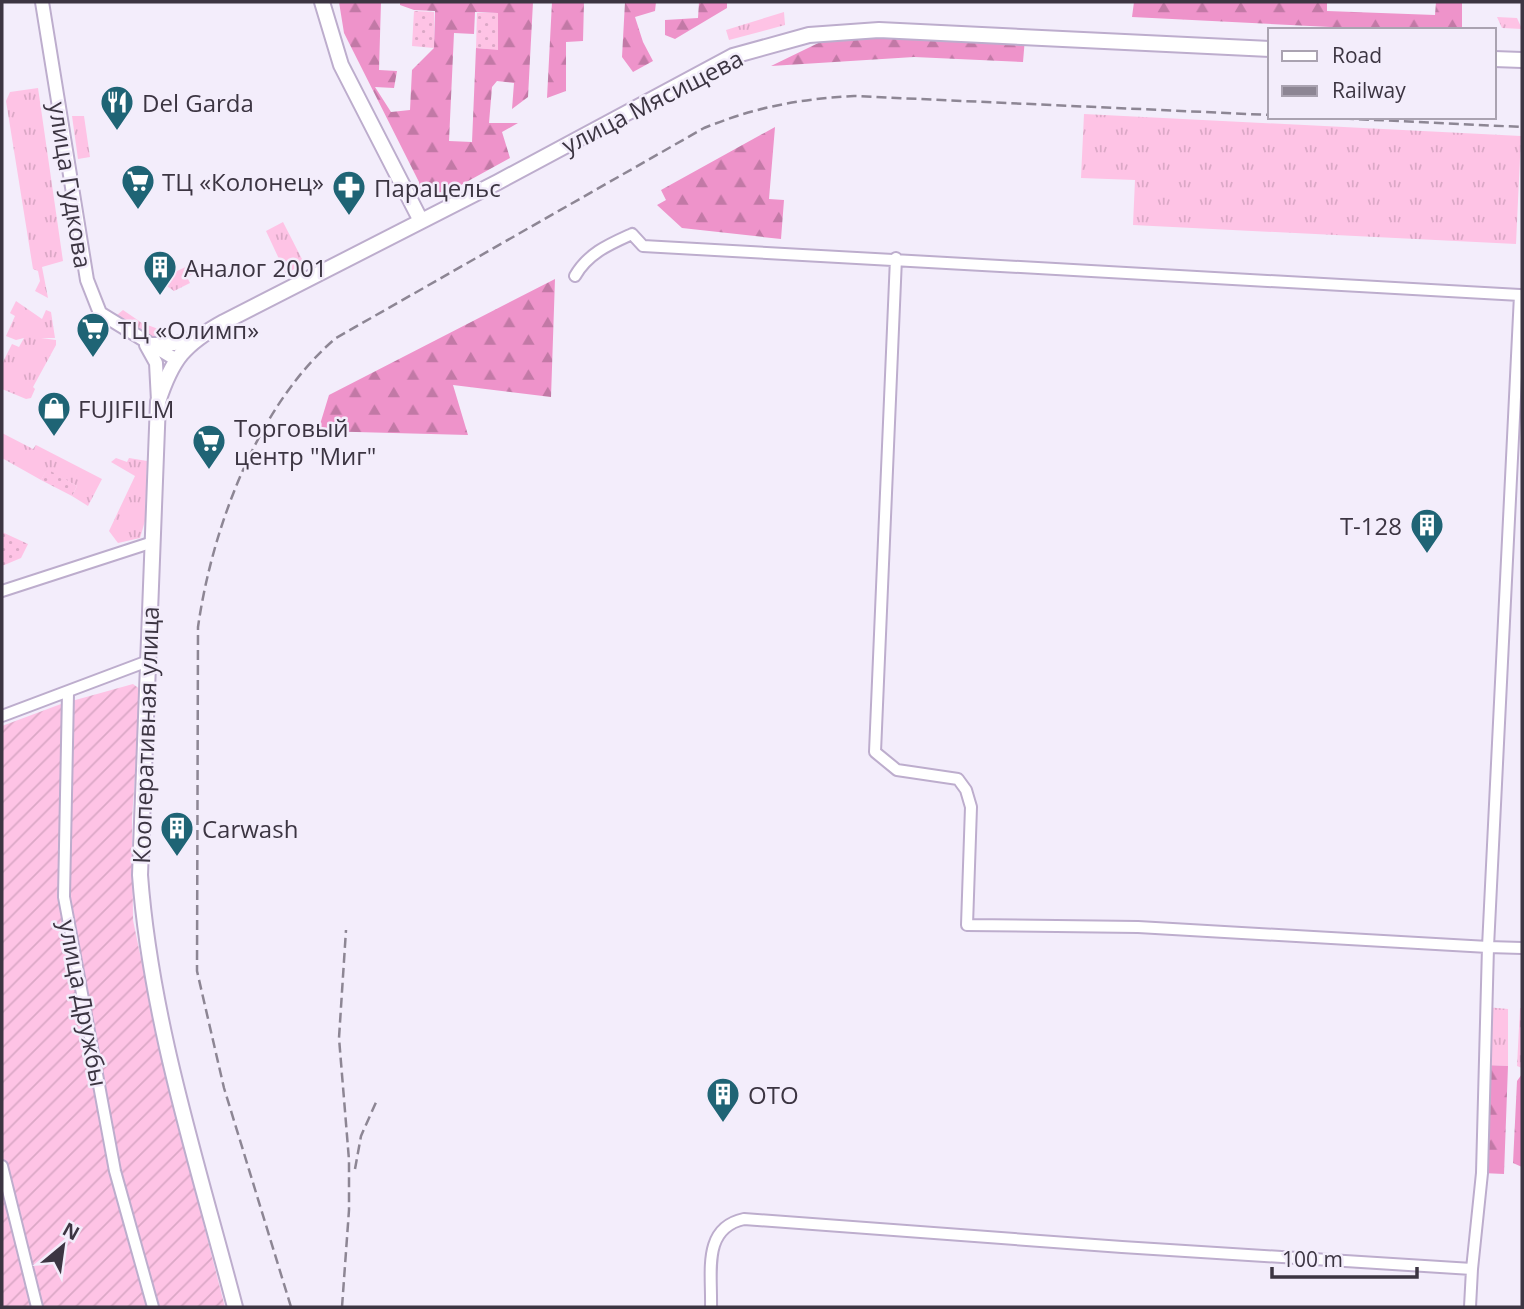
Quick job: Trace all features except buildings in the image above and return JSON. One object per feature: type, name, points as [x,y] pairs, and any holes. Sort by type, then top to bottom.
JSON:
[{"type":"main road","points":[[322,2],[341,65],[421,222]]},
{"type":"main road","name":"улица Мясищева","points":[[201,335],[421,222],[717,63],[792,38],[879,30],[1268,50]]},
{"type":"main road","points":[[1496,59],[1522,60]]},
{"type":"main road","name":"Кооперативная улица","points":[[201,335],[176,359],[158,402],[140,829],[143,914],[170,1056],[235,1307]]},
{"type":"street","name":"улица Гудкова","points":[[42,2],[86,280],[100,313],[176,359]]},
{"type":"street","points":[[575,275],[580,266],[599,250],[632,234],[643,246],[896,258],[1520,295],[1488,947],[1482,1173],[1470,1307]]},
{"type":"street","points":[[896,258],[875,752],[897,770],[958,779],[966,790],[971,807],[967,925],[1138,927],[1522,948]]},
{"type":"street","points":[[144,342],[171,345],[201,335]]},
{"type":"street","points":[[144,342],[156,363],[158,402]]},
{"type":"street","points":[[2,591],[153,542]]},
{"type":"street","points":[[2,716],[148,661]]},
{"type":"street","name":"улица Дружбы","points":[[68,693],[64,897],[115,1171],[153,1307]]},
{"type":"street","points":[[2,1166],[37,1307]]},
{"type":"street","points":[[711,1307],[715,1238],[729,1222],[744,1219],[1472,1269]]},
{"type":"green space","points":[[339,2],[381,2],[379,70],[397,71],[394,88],[375,87],[391,112],[410,110],[412,70],[434,48],[435,11],[414,10],[400,5],[400,2],[533,2],[528,97],[512,109],[514,83],[497,81],[492,87],[489,123],[518,123],[502,132],[510,158],[450,191],[421,195],[419,182],[344,33]],"holes":[[[475,12],[498,13],[498,49],[476,48],[472,142],[449,141],[454,33],[474,34]]]},
{"type":"green space","points":[[552,2],[584,2],[583,41],[566,42],[566,91],[547,98]]},
{"type":"green space","points":[[625,2],[656,2],[655,11],[635,17],[653,61],[633,72],[622,57]]},
{"type":"green space","points":[[699,2],[727,2],[727,8],[675,39],[665,35],[665,20],[698,18]]},
{"type":"green space","points":[[1134,2],[1327,2],[1327,11],[1435,15],[1436,2],[1462,2],[1462,28],[1350,28],[1132,17]]},
{"type":"green space","points":[[414,11],[434,12],[434,48],[412,46]]},
{"type":"green space","points":[[784,12],[785,25],[729,40],[726,30]]},
{"type":"green space","points":[[477,13],[498,13],[498,50],[476,48]]},
{"type":"green space","points":[[1497,17],[1517,18],[1522,29],[1502,28]]},
{"type":"green space","points":[[843,31],[1025,38],[1023,62],[914,57],[771,66]]},
{"type":"green space","points":[[38,88],[63,261],[42,267],[48,298],[35,291],[40,281],[38,271],[33,269],[6,101],[10,92]]},
{"type":"green space","points":[[1084,114],[1521,136],[1516,244],[1133,225],[1135,180],[1081,178]]},
{"type":"green space","points":[[72,116],[84,116],[90,157],[78,159]]},
{"type":"green space","points":[[775,127],[769,199],[784,200],[781,239],[682,228],[657,205],[666,200],[661,190]]},
{"type":"green space","points":[[283,222],[304,263],[286,274],[266,231]]},
{"type":"green space","points":[[194,263],[198,271],[187,277],[190,283],[174,291],[158,280]]},
{"type":"green space","points":[[555,279],[551,397],[453,385],[468,435],[318,431],[329,395]]},
{"type":"green space","points":[[16,301],[42,319],[46,310],[51,312],[55,338],[41,338],[56,340],[56,345],[33,387],[35,389],[31,398],[26,399],[2,389],[2,364],[12,344],[19,347],[24,338],[16,340],[6,336],[15,316],[10,313]]},
{"type":"green space","points":[[123,310],[142,323],[172,334],[158,337],[138,331],[119,321],[117,315]]},
{"type":"green space","points":[[2,433],[33,449],[36,445],[102,479],[88,506],[72,496],[77,486],[47,470],[41,480],[2,458]]},
{"type":"green space","points":[[116,458],[127,462],[129,458],[147,461],[145,521],[140,538],[118,543],[109,531],[135,476],[111,462]]},
{"type":"green space","points":[[47,469],[77,486],[72,496],[41,480]]},
{"type":"green space","points":[[2,532],[28,544],[21,558],[2,566]]},
{"type":"green space","points":[[133,684],[141,690],[132,818],[133,920],[164,1070],[225,1307],[2,1307],[2,726],[61,704]]},
{"type":"green space","points":[[1486,1007],[1508,1009],[1508,1066],[1485,1065]]},
{"type":"green space","points":[[1522,1008],[1522,1068],[1517,1066]]},
{"type":"green space","points":[[1485,1065],[1508,1066],[1504,1174],[1482,1173]]},
{"type":"green space","points":[[1522,1074],[1522,1167],[1513,1163],[1517,1081]]},
{"type":"railway","points":[[291,1307],[224,1088],[197,971],[198,627],[214,549],[243,470],[262,432],[308,365],[336,338],[704,128],[760,109],[815,99],[854,96],[1268,115]]},
{"type":"railway","points":[[1356,119],[1522,127]]},
{"type":"railway","points":[[342,1307],[349,1210],[349,1160],[339,1038],[346,930]]},
{"type":"railway","points":[[355,1169],[361,1136],[377,1100]]},
{"type":"place","name":"Del Garda","points":[[117,132]]},
{"type":"place","name":"ТЦ «Колонец»","points":[[138,211]]},
{"type":"place","name":"Парацельс","points":[[349,217]]},
{"type":"place","name":"Аналог 2001","points":[[160,297]]},
{"type":"place","name":"ТЦ «Олимп»","points":[[93,359]]},
{"type":"place","name":"FUJIFILM","points":[[54,438]]},
{"type":"place","name":"Торговый центр \"Миг\"","points":[[209,471]]},
{"type":"place","name":"Т-128","points":[[1427,555]]},
{"type":"place","name":"Carwash","points":[[177,858]]},
{"type":"place","name":"ОТО","points":[[723,1124]]}]
